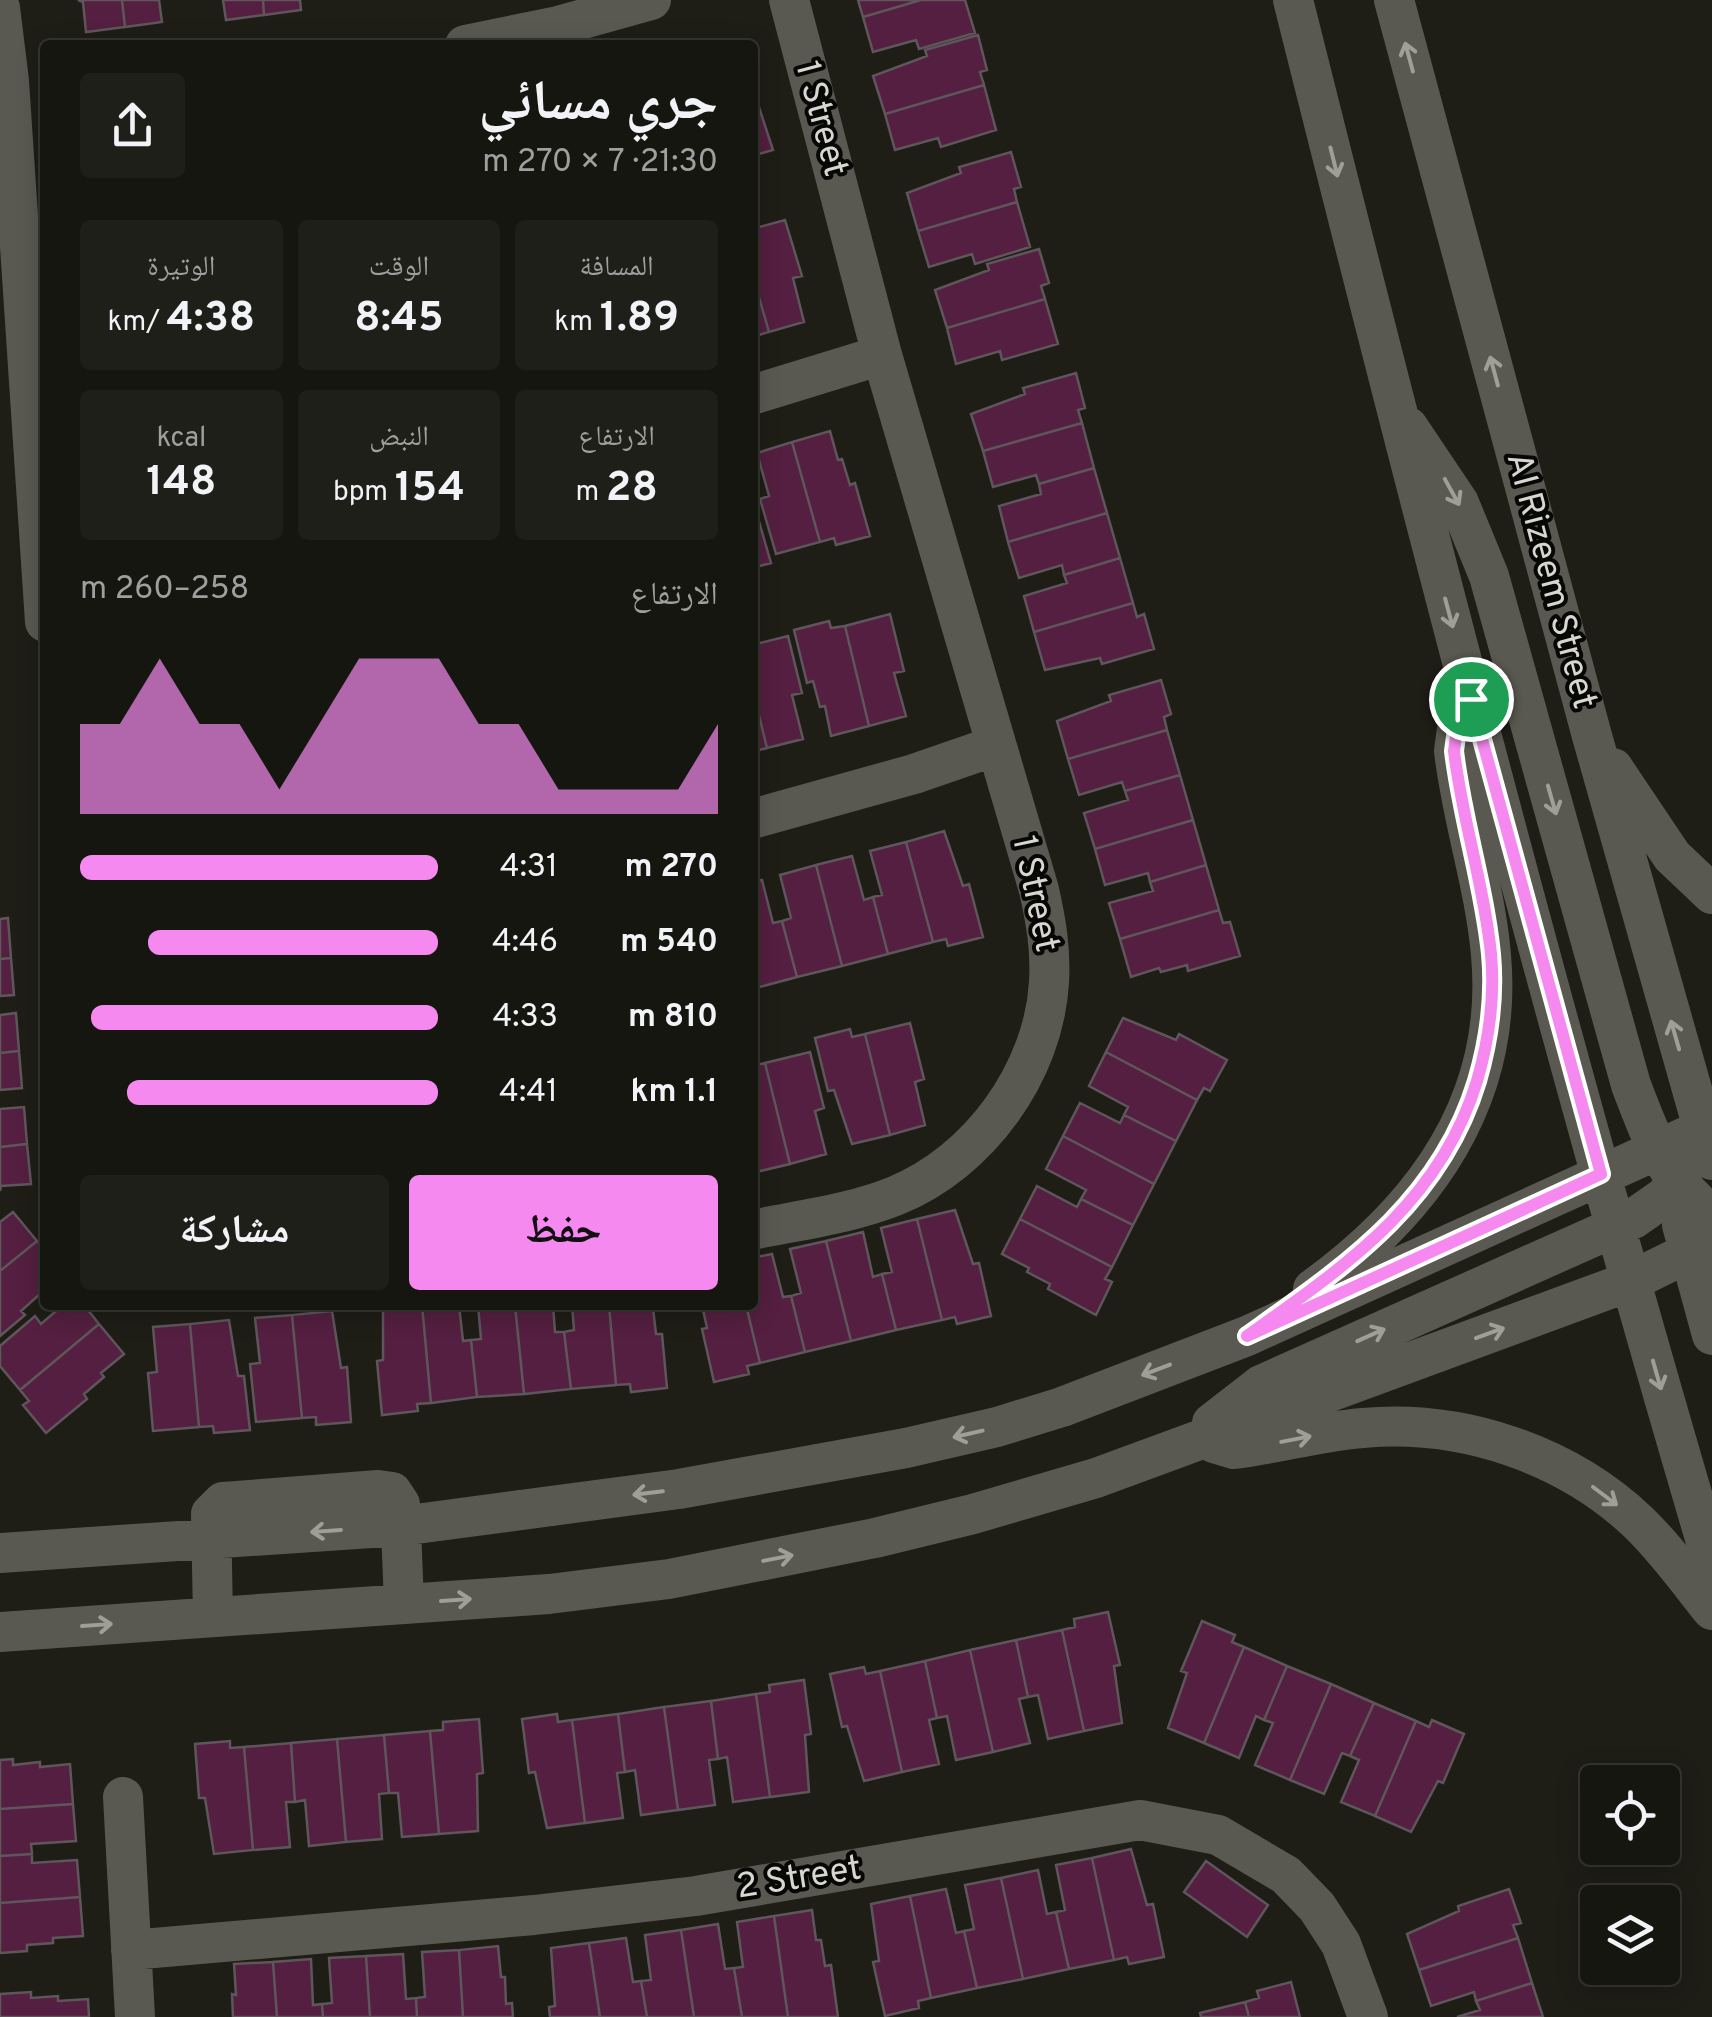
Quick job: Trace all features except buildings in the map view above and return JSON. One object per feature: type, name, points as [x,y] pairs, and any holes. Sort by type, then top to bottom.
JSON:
[{"type":"street","points":[[490,40],[651,0]]},
{"type":"street","name":"1 Street","points":[[758,1229],[842,1212],[896,1196],[946,1168],[987,1130],[1020,1083],[1041,1030],[1049,984],[1049,936],[1040,890],[882,355],[789,0]]},
{"type":"street","points":[[1293,0],[1471,699],[1712,1562]]},
{"type":"street","name":"Al Rizeem Street","points":[[1394,0],[1592,736],[1709,1138]]},
{"type":"street","points":[[0,8],[27,81],[40,468]]},
{"type":"street","points":[[758,394],[882,355]]},
{"type":"street","points":[[1396,412],[1459,503],[1489,576],[1630,1085],[1690,1207],[1712,1335]]},
{"type":"street","points":[[1247,1336],[1342,1268],[1401,1213],[1432,1177],[1469,1108],[1487,1048],[1492,1002],[1491,954],[1454,751],[1457,729],[1471,699]]},
{"type":"street","points":[[1592,736],[1672,856],[1712,894]]},
{"type":"street","points":[[758,817],[914,774],[995,746]]},
{"type":"street","points":[[0,1632],[549,1594],[670,1578],[875,1538],[973,1514],[1096,1478],[1631,1282],[1690,1207],[1709,1138]]},
{"type":"street","points":[[0,1552],[402,1526],[678,1489],[906,1448],[998,1427],[1062,1406],[1247,1336],[1601,1174],[1638,1178],[1690,1207]]},
{"type":"street","points":[[1201,1439],[1213,1421],[1262,1385],[1616,1228],[1690,1207]]},
{"type":"street","points":[[1201,1439],[1234,1450],[1364,1428],[1406,1428],[1448,1431],[1503,1444],[1568,1471],[1604,1494],[1666,1552],[1712,1610]]},
{"type":"street","points":[[402,1526],[404,1603]]},
{"type":"street","points":[[212,1539],[213,1617]]},
{"type":"street","points":[[123,1796],[135,2017]]},
{"type":"street","name":"2 Street","points":[[131,1950],[534,1915],[696,1896],[1140,1820],[1218,1835],[1286,1875],[1317,1908],[1341,1944],[1368,2017]]},
{"type":"route","points":[[1471,699],[1601,1174],[1247,1336],[1342,1268],[1401,1213],[1432,1177],[1469,1108],[1487,1048],[1492,1002],[1491,954],[1454,751],[1457,729],[1471,699]]}]
